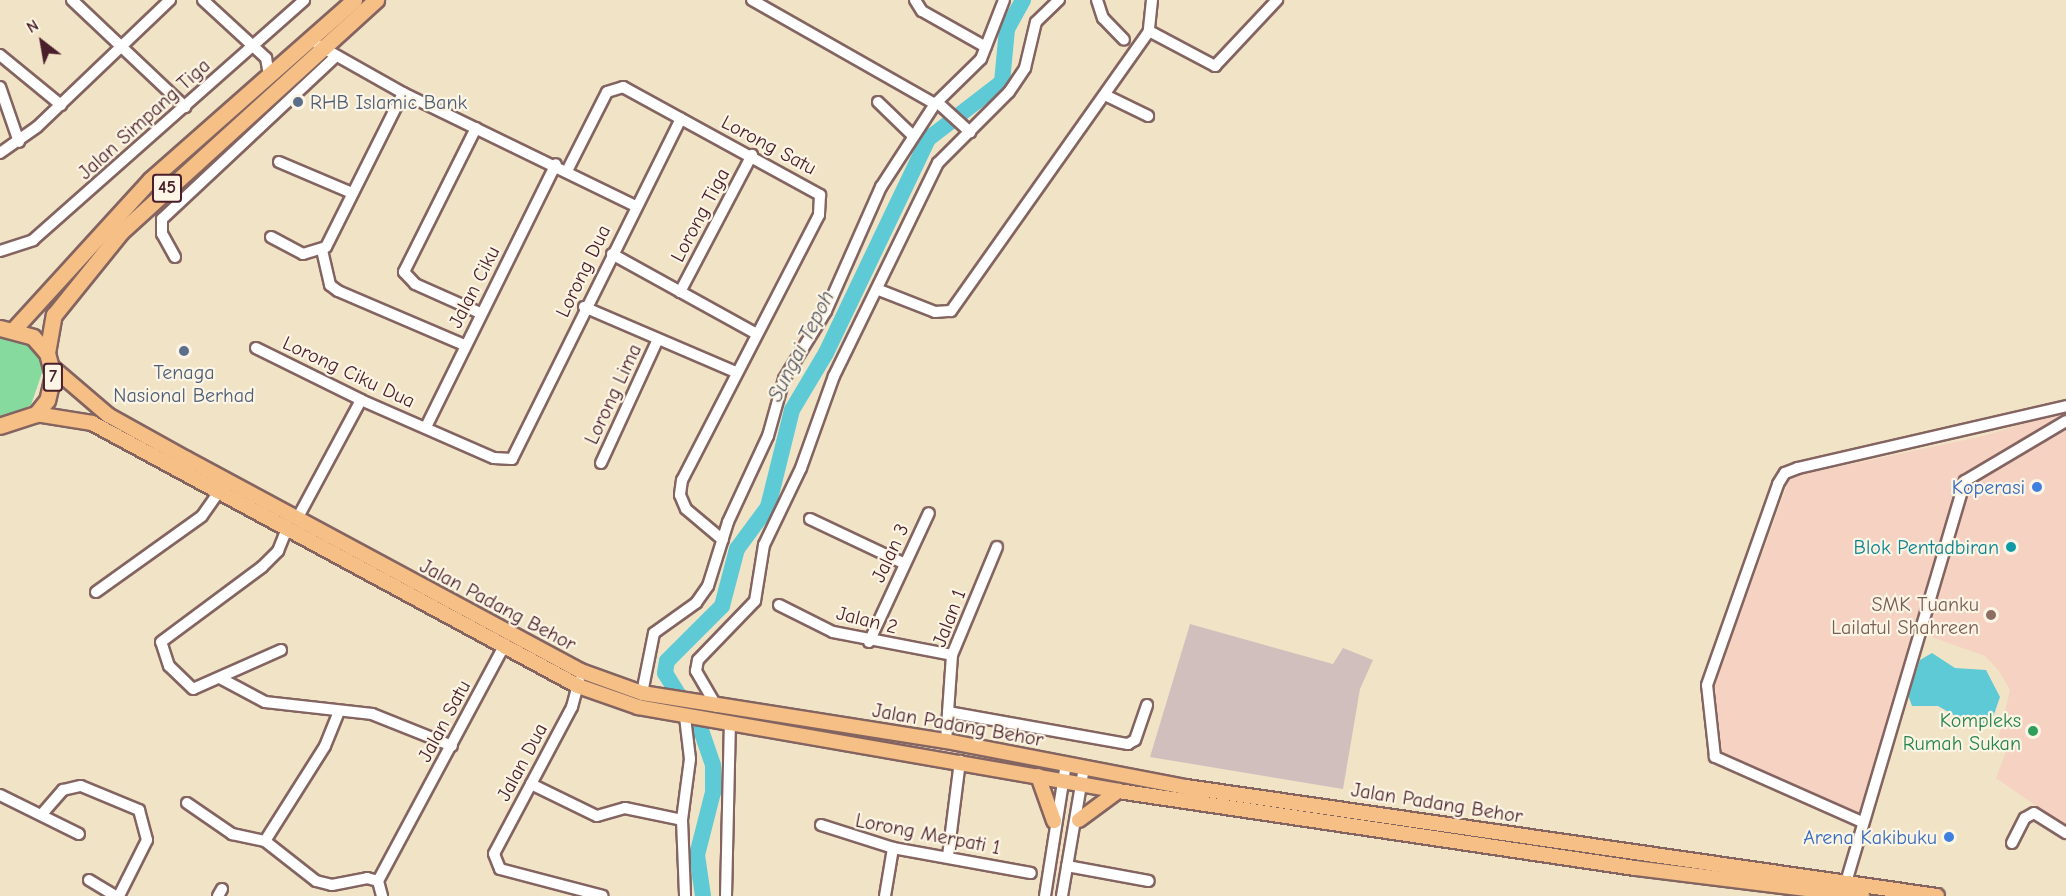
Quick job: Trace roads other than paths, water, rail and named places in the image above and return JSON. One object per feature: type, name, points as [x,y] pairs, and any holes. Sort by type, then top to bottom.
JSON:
[{"type":"highway","name":"45","points":[[49,360],[54,315],[76,284],[316,43],[354,0]]},
{"type":"highway","name":"45","points":[[7,328],[150,180],[269,75],[376,0]]},
{"type":"highway","name":"7","points":[[1,427],[36,414],[50,392],[49,360],[33,337],[7,328]]},
{"type":"main road","name":"Jalan Padang Behor","points":[[49,360],[108,415],[292,524],[578,686],[685,717],[960,761],[1118,791],[1635,868],[1858,895]]},
{"type":"main road","name":"Jalan Padang Behor","points":[[36,414],[92,423],[219,492],[292,524],[580,671],[642,693],[675,701],[946,741],[1186,787],[1847,879],[1937,896]]},
{"type":"main road","points":[[1038,776],[1054,821]]},
{"type":"main road","points":[[1079,820],[1118,791]]},
{"type":"main road","points":[[1847,879],[1858,895]]},
{"type":"street","points":[[72,0],[124,46],[185,107]]},
{"type":"street","points":[[0,153],[19,142],[61,105],[170,0]]},
{"type":"street","points":[[203,0],[266,58],[269,75]]},
{"type":"street","name":"Jalan Simpang Tiga","points":[[0,251],[33,240],[303,0]]},
{"type":"street","points":[[752,0],[938,104],[966,128]]},
{"type":"street","points":[[915,0],[922,11],[986,47]]},
{"type":"street","points":[[642,693],[654,633],[696,603],[708,586],[723,540],[768,436],[784,379],[826,311],[912,135],[938,104],[975,69],[1004,0]]},
{"type":"street","points":[[713,707],[696,671],[698,660],[755,601],[764,545],[801,468],[826,393],[879,290],[938,163],[966,128],[1020,77],[1036,22],[1059,0]]},
{"type":"street","points":[[1097,0],[1103,18],[1124,40]]},
{"type":"street","points":[[879,290],[935,312],[951,311],[1149,31],[1152,0]]},
{"type":"street","points":[[1149,31],[1215,66],[1277,0]]},
{"type":"street","points":[[316,43],[403,93],[568,169],[636,206]]},
{"type":"street","points":[[0,55],[61,105]]},
{"type":"street","points":[[175,256],[162,234],[162,219],[336,56]]},
{"type":"street","points":[[0,87],[19,142]]},
{"type":"street","name":"Lorong Satu","points":[[568,169],[611,89],[623,87],[815,190],[822,201],[733,372],[680,495],[686,509],[723,540]]},
{"type":"street","points":[[271,237],[303,254],[319,251],[338,229],[352,193],[403,93]]},
{"type":"street","points":[[1105,95],[1149,116]]},
{"type":"street","points":[[878,102],[912,135]]},
{"type":"street","name":"Lorong Dua","points":[[524,442],[584,307],[681,119]]},
{"type":"street","points":[[476,128],[408,263],[407,279],[480,314]]},
{"type":"street","points":[[210,149],[223,164]]},
{"type":"street","name":"Lorong Tiga","points":[[681,292],[752,155]]},
{"type":"street","points":[[279,162],[352,193]]},
{"type":"street","name":"Jalan Ciku","points":[[426,427],[464,345],[556,164]]},
{"type":"street","points":[[319,251],[330,285],[338,291],[464,345]]},
{"type":"street","points":[[612,254],[755,333]]},
{"type":"street","points":[[584,307],[657,341],[733,372]]},
{"type":"street","name":"Lorong Lima","points":[[601,463],[657,341]]},
{"type":"street","name":"Lorong Ciku Dua","points":[[256,348],[361,400],[500,459],[512,459],[524,442]]},
{"type":"street","points":[[281,650],[205,686],[185,686],[169,666],[161,642],[262,567],[278,551],[361,400]]},
{"type":"street","points":[[1863,822],[1714,757],[1707,685],[1778,484],[1785,473],[1798,468],[2066,406]]},
{"type":"street","points":[[1847,879],[1965,481],[2066,421]]},
{"type":"street","points":[[96,592],[202,516],[219,492]]},
{"type":"street","name":"Jalan 3","points":[[869,642],[903,563],[929,513]]},
{"type":"street","points":[[810,519],[903,563]]},
{"type":"street","name":"Jalan 1","points":[[946,741],[952,655],[997,547]]},
{"type":"street","name":"Jalan 2","points":[[778,605],[832,632],[869,642],[952,655]]},
{"type":"street","name":"Jalan Satu","points":[[378,881],[504,646]]},
{"type":"street","name":"Jalan Dua","points":[[580,671],[578,686],[494,854],[500,869],[603,896]]},
{"type":"street","points":[[220,678],[265,702],[372,714],[452,746]]},
{"type":"street","points":[[948,712],[1128,744],[1135,740],[1147,705]]},
{"type":"street","points":[[265,841],[325,746],[339,711]]},
{"type":"street","points":[[685,717],[690,759],[682,820],[685,896]]},
{"type":"street","points":[[726,723],[726,896]]},
{"type":"street","points":[[948,856],[960,761]]},
{"type":"street","points":[[1045,896],[1054,821],[1066,764]]},
{"type":"street","points":[[1062,896],[1079,820],[1084,766]]},
{"type":"street","points":[[531,784],[597,816],[625,808],[682,820]]},
{"type":"street","points":[[42,814],[63,790],[91,786],[139,810],[144,819],[147,840],[118,896],[89,880]]},
{"type":"street","points":[[0,795],[79,834]]},
{"type":"street","points":[[187,803],[232,834],[265,841],[324,885],[367,878],[378,881],[382,896]]},
{"type":"street","points":[[2012,843],[2025,818],[2034,813],[2066,833]]},
{"type":"street","name":"Lorong Merpati 1","points":[[820,825],[893,848],[948,856],[1031,873]]},
{"type":"street","points":[[885,896],[893,848]]},
{"type":"street","points":[[1067,866],[1149,881]]},
{"type":"water","points":[[1932,653],[1955,668],[1986,670],[2000,697],[1990,726],[1966,722],[1938,706],[1912,706],[1908,695],[1920,660]]},
{"type":"waterway","name":"Sungai Tepoh","points":[[703,896],[697,855],[713,792],[713,765],[701,731],[665,673],[667,661],[722,606],[737,549],[768,507],[792,410],[826,353],[928,139],[1002,82],[1007,29],[1023,0]]},
{"type":"place","name":"RHB Islamic Bank","points":[[298,102]]},
{"type":"place","name":"Tenaga Nasional Berhad","points":[[184,351]]},
{"type":"place","name":"Koperasi","points":[[2037,487]]},
{"type":"place","name":"Blok Pentadbiran","points":[[2011,547]]},
{"type":"place","name":"SMK Tuanku Lailatul Shahreen","points":[[1991,615]]},
{"type":"place","name":"Kompleks Rumah Sukan","points":[[2033,731]]},
{"type":"place","name":"Arena Kakibuku","points":[[1949,837]]}]
